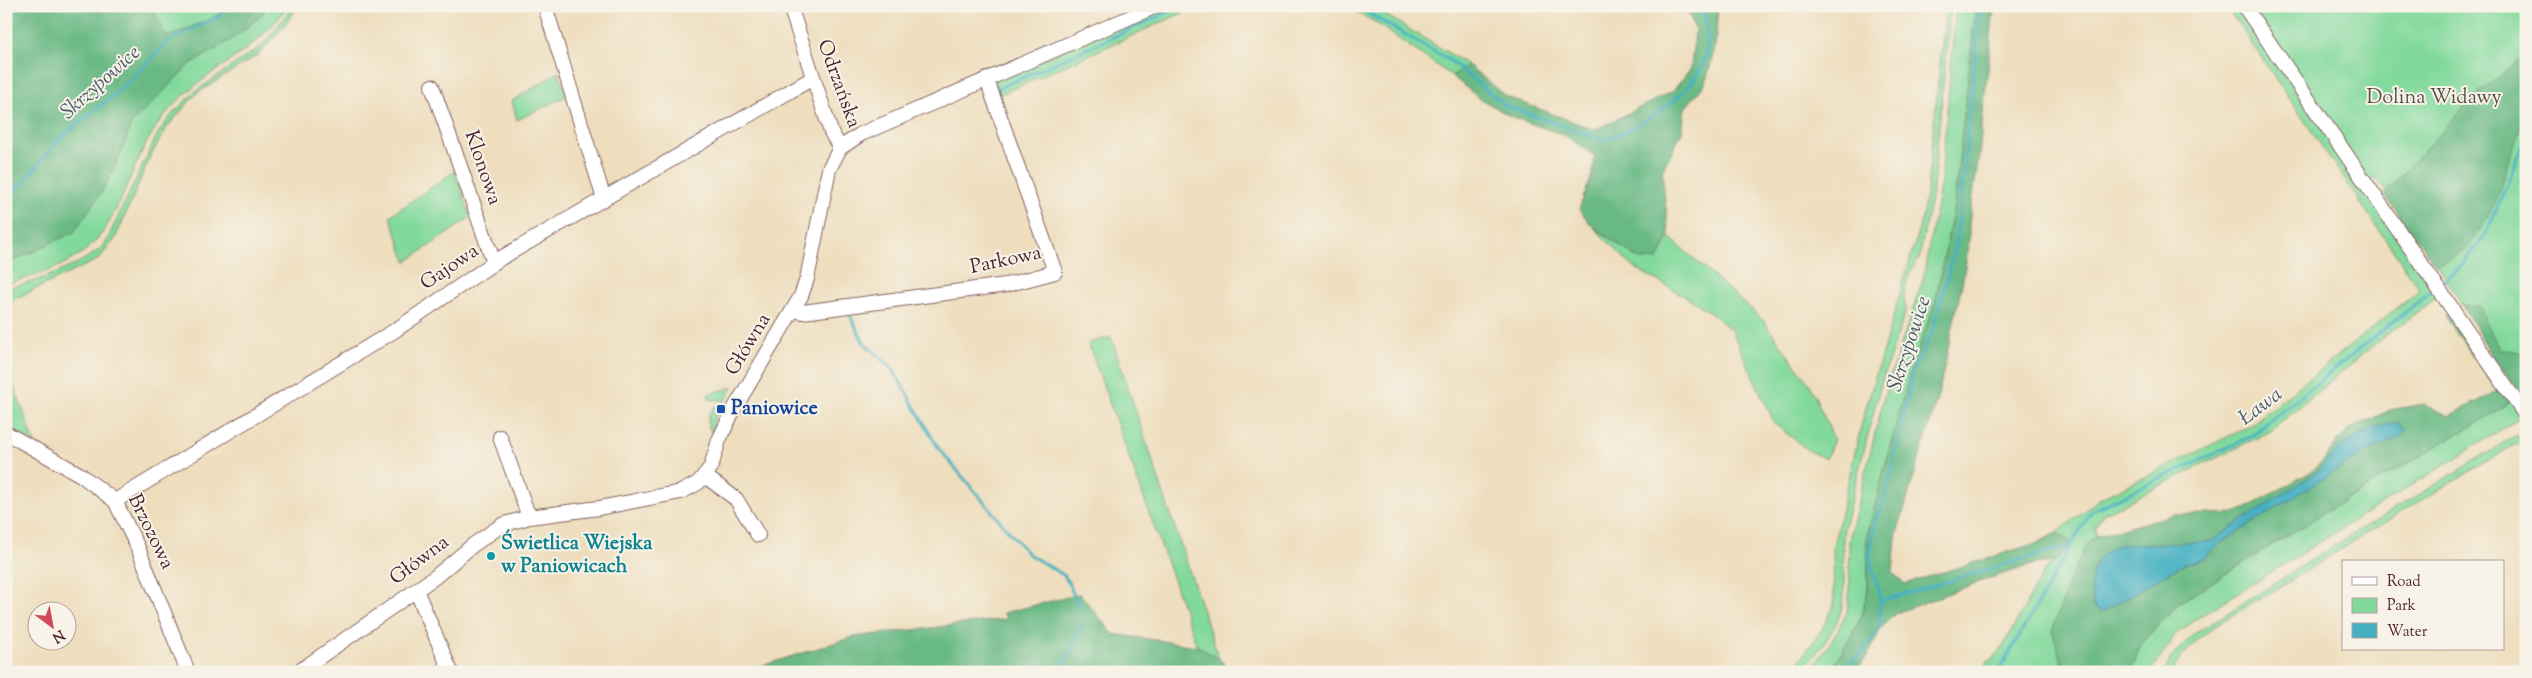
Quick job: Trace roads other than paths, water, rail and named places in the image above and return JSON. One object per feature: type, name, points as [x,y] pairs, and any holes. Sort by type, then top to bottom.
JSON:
[{"type":"street","points":[[546,6],[604,199]]},
{"type":"street","name":"Odrzańska","points":[[790,6],[831,132],[840,148]]},
{"type":"street","name":"Główna","points":[[298,672],[416,590],[498,528],[529,517],[599,508],[682,492],[690,488],[705,476],[711,467],[726,424],[794,310],[807,279],[828,169],[840,148],[861,134],[1156,6]]},
{"type":"street","points":[[2244,6],[2526,416]]},
{"type":"street","name":"Gajowa","points":[[115,501],[394,331],[494,263],[813,78]]},
{"type":"street","name":"Parkowa","points":[[794,310],[803,312],[1006,285],[1055,272],[987,80]]},
{"type":"street","name":"Klonowa","points":[[432,86],[494,263]]},
{"type":"street","name":"Brzozowa","points":[[6,433],[81,475],[115,501],[138,548],[188,672]]},
{"type":"street","points":[[500,437],[529,517]]},
{"type":"street","points":[[705,476],[736,499],[758,535]]},
{"type":"street","points":[[416,590],[451,672]]},
{"type":"water","points":[[2399,422],[2406,430],[2398,438],[2359,456],[2221,543],[2205,558],[2178,567],[2101,613],[2093,606],[2091,586],[2094,569],[2102,555],[2109,550],[2119,545],[2211,541],[2318,471],[2334,453],[2354,438],[2375,428]]},
{"type":"waterway","name":"Skrzypowice","points":[[6,201],[64,135],[118,92],[170,40],[216,18],[231,6]]},
{"type":"waterway","points":[[997,89],[1182,6]]},
{"type":"waterway","points":[[1356,6],[1452,62],[1506,106],[1603,140],[1622,133],[1651,117],[1691,84],[1700,71],[1708,42],[1701,6]]},
{"type":"waterway","name":"Skrzypowice","points":[[1840,672],[1863,652],[1879,628],[1881,601],[1869,555],[1876,518],[1886,496],[1913,371],[1932,333],[1956,244],[1980,6]]},
{"type":"waterway","name":"Ława","points":[[2441,283],[2462,266],[2487,232],[2526,137]]},
{"type":"waterway","name":"Ława","points":[[1995,672],[2003,664],[2091,511],[2250,437],[2434,289]]},
{"type":"waterway","points":[[849,313],[864,343],[892,368],[939,449],[1028,554],[1065,576],[1080,608]]},
{"type":"waterway","points":[[1881,601],[2071,545]]},
{"type":"waterway","points":[[1058,672],[1071,650],[1082,624]]},
{"type":"place","name":"Paniowice","points":[[721,409]]},
{"type":"place","name":"Świetlica Wiejska w Paniowicach","points":[[491,556]]},
{"type":"park label","name":"Dolina Widawy","points":[[2434,98]]}]
